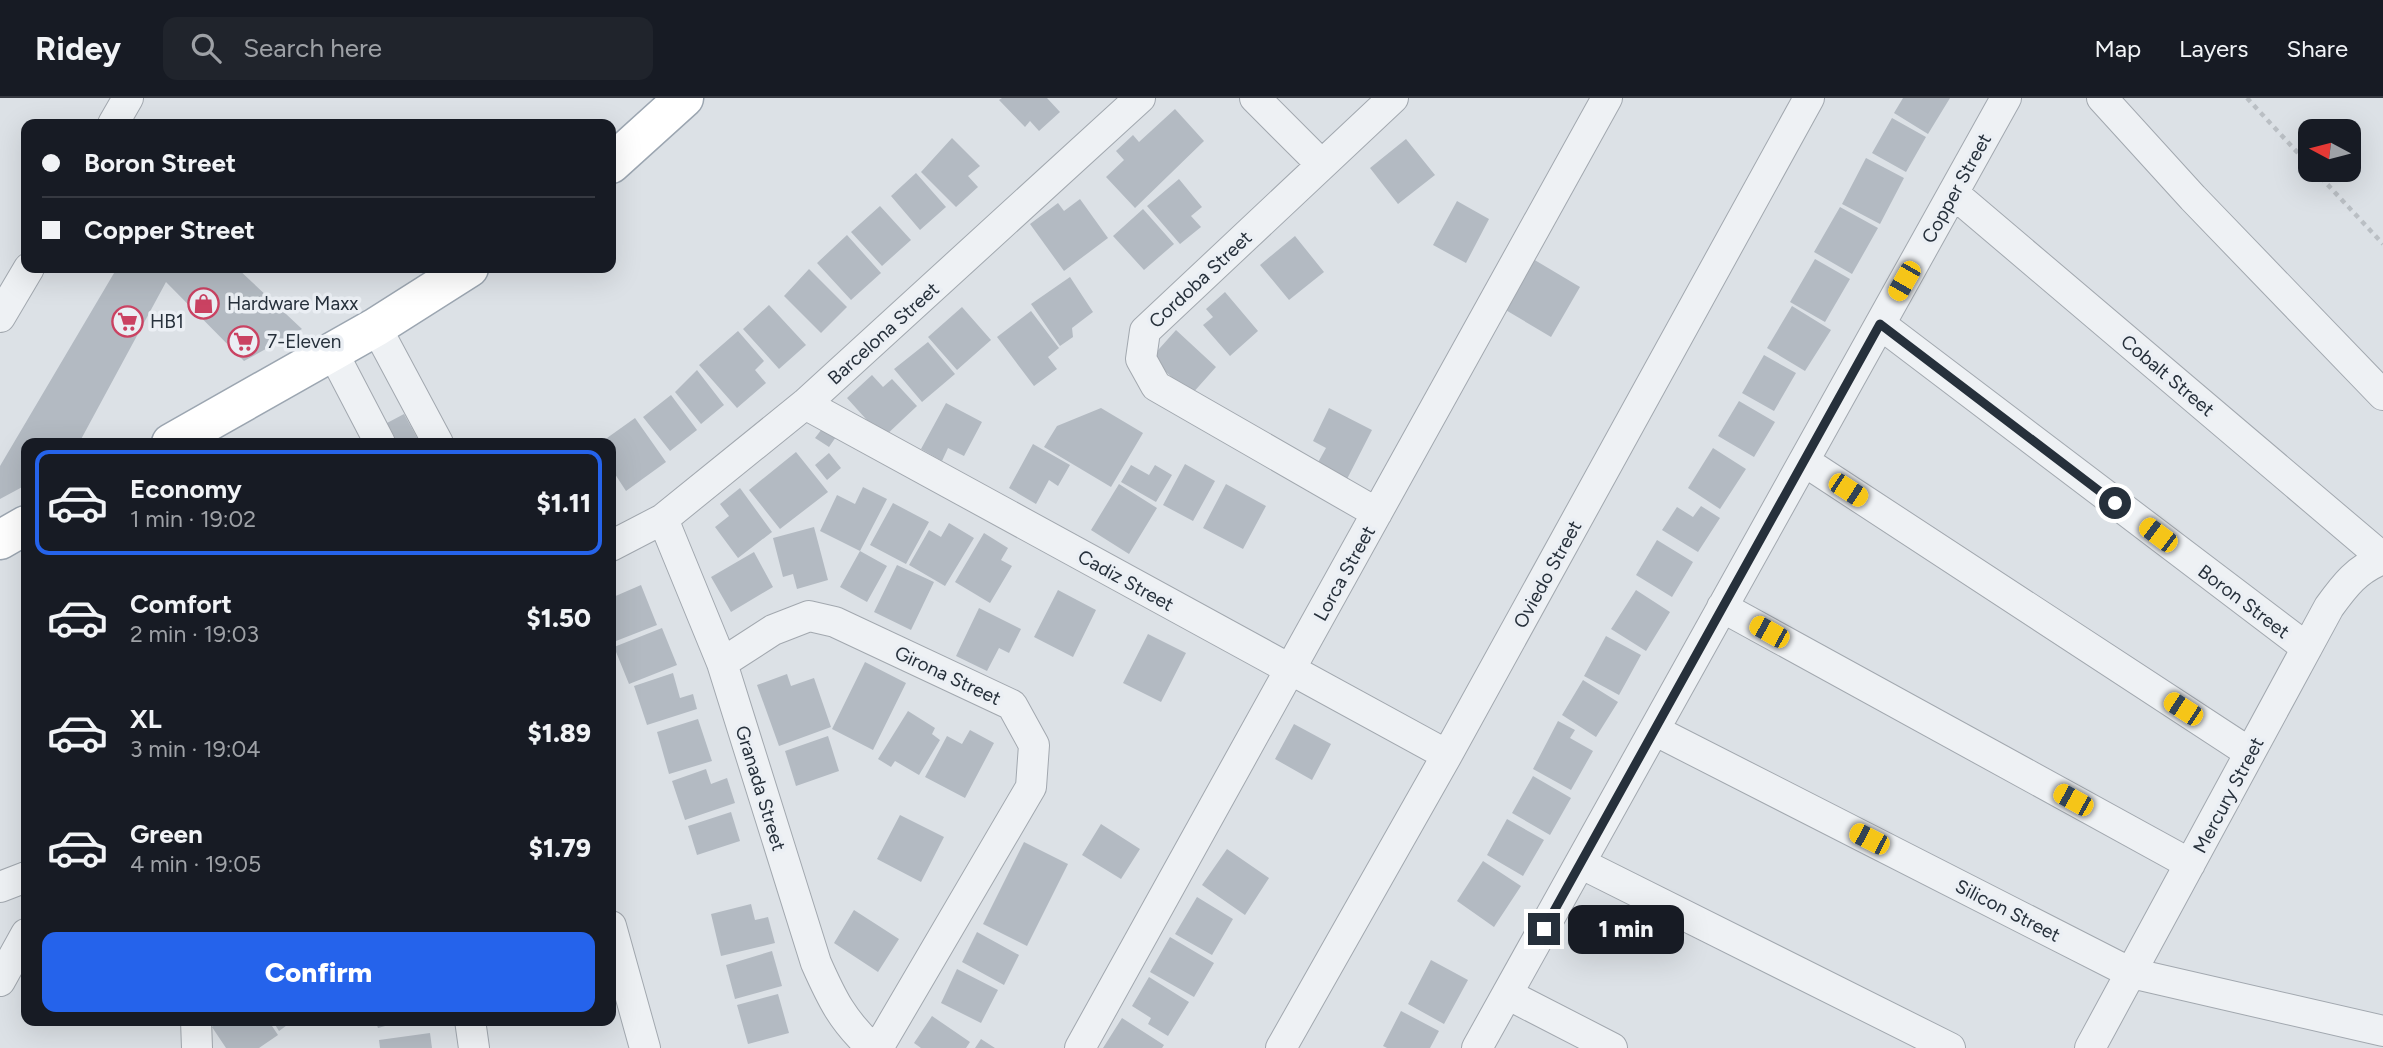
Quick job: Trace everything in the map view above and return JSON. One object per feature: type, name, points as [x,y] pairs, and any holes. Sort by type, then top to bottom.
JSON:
[{"type":"main road","points":[[616,159],[684,98]]},
{"type":"main road","points":[[180,438],[376,327],[461,273]]},
{"type":"main road","points":[[0,540],[21,528]]},
{"type":"street","points":[[116,119],[128,98]]},
{"type":"street","name":"Barcelona Street","points":[[616,543],[663,519],[805,404],[1140,98]]},
{"type":"street","points":[[1255,98],[1321,164]]},
{"type":"street","name":"Cordoba Street","points":[[1377,513],[1156,386],[1141,359],[1145,331],[1393,98]]},
{"type":"street","name":"Lorca Street","points":[[1080,1048],[1607,98]]},
{"type":"street","name":"Oviedo Street","points":[[1281,1048],[1447,755],[1809,98]]},
{"type":"street","name":"Copper Street","points":[[1477,1048],[2006,98]]},
{"type":"street","points":[[2102,98],[2193,198],[2383,396]]},
{"type":"street","name":"Cobalt Street","points":[[1953,193],[2383,558]]},
{"type":"street","points":[[0,317],[26,273]]},
{"type":"street","name":"Boron Street","points":[[1880,324],[2307,648]]},
{"type":"street","points":[[376,327],[435,438]]},
{"type":"street","points":[[332,351],[377,438]]},
{"type":"street","name":"Cadiz Street","points":[[805,404],[1447,755]]},
{"type":"street","points":[[1804,461],[2250,753]]},
{"type":"street","name":"Granada Street","points":[[663,519],[722,663],[816,963],[849,1027],[872,1048]]},
{"type":"street","name":"Mercury Street","points":[[2090,1048],[2307,648],[2347,581],[2365,566],[2383,558]]},
{"type":"street","points":[[1723,607],[2190,864]]},
{"type":"street","name":"Girona Street","points":[[722,663],[773,630],[809,616],[835,622],[1012,705],[1034,745],[1031,787],[878,1048]]},
{"type":"street","name":"Silicon Street","points":[[1654,730],[2131,973],[2383,1031]]},
{"type":"street","points":[[1580,863],[1950,1048]]},
{"type":"street","points":[[0,887],[21,879]]},
{"type":"street","points":[[0,981],[21,943]]},
{"type":"street","points":[[616,944],[645,1048]]},
{"type":"street","points":[[1507,994],[1612,1048]]},
{"type":"street","points":[[196,1026],[197,1048]]},
{"type":"street","points":[[471,1026],[474,1048]]},
{"type":"path","points":[[2247,98],[2298,153]]},
{"type":"path","points":[[2325,182],[2383,244]]},
{"type":"building","points":[[1047,98],[1060,112],[1039,131],[1030,121],[1025,127],[999,100]]},
{"type":"building","points":[[1903,98],[1950,98],[1928,134],[1894,113]]},
{"type":"building","points":[[1175,109],[1204,141],[1135,208],[1106,177],[1124,160],[1116,151],[1133,135],[1139,142]]},
{"type":"building","points":[[1892,118],[1926,137],[1906,172],[1872,153]]},
{"type":"building","points":[[952,138],[980,166],[968,176],[978,187],[956,207],[921,172]]},
{"type":"building","points":[[1406,139],[1435,175],[1398,204],[1370,168]]},
{"type":"building","points":[[1866,158],[1904,178],[1880,224],[1842,204]]},
{"type":"building","points":[[916,173],[946,207],[920,230],[891,196]]},
{"type":"building","points":[[1179,179],[1202,207],[1191,216],[1201,227],[1180,244],[1147,206]]},
{"type":"building","points":[[1080,199],[1108,238],[1064,271],[1030,224],[1058,203],[1064,211]]},
{"type":"building","points":[[1457,201],[1489,219],[1466,263],[1433,245]]},
{"type":"building","points":[[880,206],[911,240],[882,266],[851,232]]},
{"type":"building","points":[[1840,207],[1878,228],[1852,274],[1814,252]]},
{"type":"building","points":[[1143,209],[1174,244],[1144,270],[1113,236]]},
{"type":"building","points":[[847,235],[881,273],[851,300],[817,263]]},
{"type":"building","points":[[1295,236],[1324,272],[1289,300],[1260,265]]},
{"type":"building","points":[[1533,259],[1580,287],[1551,337],[1504,309]]},
{"type":"building","points":[[1815,259],[1850,279],[1825,322],[1790,302]]},
{"type":"building","points":[[809,269],[847,307],[821,333],[784,296]]},
{"type":"building","points":[[114,273],[242,273],[302,329],[244,361],[166,282],[82,438],[21,438],[21,488],[0,499],[0,466]]},
{"type":"building","points":[[1070,277],[1093,312],[1072,328],[1073,337],[1060,346],[1031,304]]},
{"type":"building","points":[[1225,292],[1258,331],[1230,356],[1203,325],[1213,317],[1206,309]]},
{"type":"building","points":[[769,305],[806,345],[779,369],[743,329]]},
{"type":"building","points":[[1792,306],[1831,330],[1805,371],[1767,348]]},
{"type":"building","points":[[962,307],[991,340],[957,370],[928,337]]},
{"type":"building","points":[[1031,311],[1059,348],[1048,357],[1057,369],[1034,386],[997,337]]},
{"type":"building","points":[[1176,330],[1216,367],[1191,395],[1151,358]]},
{"type":"building","points":[[738,331],[764,361],[755,370],[766,383],[737,408],[699,365]]},
{"type":"building","points":[[928,342],[955,374],[922,402],[894,369]]},
{"type":"building","points":[[1764,355],[1796,373],[1774,411],[1742,393]]},
{"type":"building","points":[[697,370],[724,405],[701,424],[675,392]]},
{"type":"building","points":[[872,375],[883,387],[892,379],[917,406],[883,438],[847,398]]},
{"type":"building","points":[[671,395],[697,430],[670,451],[643,417]]},
{"type":"building","points":[[1739,401],[1775,422],[1754,457],[1718,436]]},
{"type":"building","points":[[946,403],[982,422],[964,456],[948,448],[942,461],[921,449]]},
{"type":"building","points":[[1101,408],[1143,433],[1111,487],[1044,447],[1057,426]]},
{"type":"building","points":[[1329,408],[1372,430],[1346,481],[1316,466],[1326,448],[1313,441]]},
{"type":"building","points":[[404,414],[417,438],[395,438],[387,423]]},
{"type":"building","points":[[635,418],[666,462],[626,491],[616,476],[616,438],[607,438]]},
{"type":"building","points":[[825,425],[838,434],[829,447],[815,438]]},
{"type":"building","points":[[1033,444],[1070,465],[1058,486],[1049,480],[1036,504],[1009,488]]},
{"type":"building","points":[[1713,448],[1746,469],[1720,509],[1688,488]]},
{"type":"building","points":[[796,452],[828,492],[780,529],[749,490]]},
{"type":"building","points":[[829,453],[841,468],[827,480],[815,465]]},
{"type":"building","points":[[1185,464],[1215,481],[1193,521],[1163,505]]},
{"type":"building","points":[[1131,465],[1149,475],[1155,465],[1172,475],[1156,502],[1121,482]]},
{"type":"building","points":[[1119,484],[1157,508],[1129,554],[1091,530]]},
{"type":"building","points":[[1226,484],[1266,506],[1243,549],[1203,528]]},
{"type":"building","points":[[863,487],[887,499],[860,551],[820,531],[837,495],[855,504]]},
{"type":"building","points":[[740,488],[772,532],[738,558],[715,527],[729,516],[720,504]]},
{"type":"building","points":[[893,503],[929,522],[906,564],[870,545]]},
{"type":"building","points":[[1701,506],[1720,518],[1698,552],[1662,530],[1677,507],[1693,517]]},
{"type":"building","points":[[949,523],[974,538],[945,586],[909,565],[929,530],[941,537]]},
{"type":"building","points":[[814,527],[828,580],[797,589],[793,574],[783,577],[773,538]]},
{"type":"building","points":[[984,533],[1008,548],[1001,560],[1012,566],[990,603],[955,582]]},
{"type":"building","points":[[1657,540],[1693,562],[1672,597],[1636,575]]},
{"type":"building","points":[[860,551],[887,566],[867,602],[840,587]]},
{"type":"building","points":[[754,552],[773,587],[731,612],[711,577]]},
{"type":"building","points":[[897,565],[934,582],[911,630],[874,612]]},
{"type":"building","points":[[641,585],[657,625],[616,641],[616,596]]},
{"type":"building","points":[[1058,590],[1096,610],[1073,657],[1034,637]]},
{"type":"building","points":[[1636,590],[1670,612],[1646,651],[1611,629]]},
{"type":"building","points":[[979,608],[1021,629],[1009,653],[999,648],[987,671],[956,656]]},
{"type":"building","points":[[662,628],[677,665],[629,684],[616,646]]},
{"type":"building","points":[[1148,634],[1186,653],[1161,702],[1123,683]]},
{"type":"building","points":[[1606,636],[1641,655],[1619,695],[1584,676]]},
{"type":"building","points":[[865,662],[906,683],[873,750],[832,729]]},
{"type":"building","points":[[673,673],[680,698],[693,694],[697,709],[647,725],[634,686]]},
{"type":"building","points":[[787,674],[791,686],[814,678],[831,727],[779,746],[757,685]]},
{"type":"building","points":[[1583,680],[1618,702],[1596,737],[1562,715]]},
{"type":"building","points":[[908,711],[935,728],[932,734],[940,740],[919,775],[895,761],[891,767],[878,759]]},
{"type":"building","points":[[698,719],[712,761],[669,774],[657,732]]},
{"type":"building","points":[[1558,721],[1575,730],[1570,738],[1593,751],[1571,790],[1533,769]]},
{"type":"building","points":[[1294,724],[1331,744],[1312,780],[1275,759]]},
{"type":"building","points":[[970,730],[994,743],[965,798],[925,777],[947,736],[962,744]]},
{"type":"building","points":[[828,736],[839,771],[796,786],[785,751]]},
{"type":"building","points":[[706,769],[711,784],[727,778],[735,803],[685,820],[672,781]]},
{"type":"building","points":[[1533,776],[1571,798],[1550,835],[1512,813]]},
{"type":"building","points":[[731,812],[740,841],[697,855],[688,826]]},
{"type":"building","points":[[900,815],[944,837],[921,882],[877,859]]},
{"type":"building","points":[[1507,819],[1544,840],[1523,876],[1487,855]]},
{"type":"building","points":[[1101,824],[1140,849],[1121,879],[1082,855]]},
{"type":"building","points":[[1024,842],[1068,864],[1027,946],[983,924]]},
{"type":"building","points":[[1227,849],[1269,878],[1245,915],[1202,885]]},
{"type":"building","points":[[1483,861],[1521,886],[1494,927],[1457,901]]},
{"type":"building","points":[[1197,897],[1233,919],[1212,955],[1175,934]]},
{"type":"building","points":[[751,904],[755,920],[768,917],[775,943],[721,956],[711,914]]},
{"type":"building","points":[[854,910],[899,939],[878,972],[834,943]]},
{"type":"building","points":[[977,932],[1019,955],[1004,985],[962,962]]},
{"type":"building","points":[[1170,937],[1214,963],[1194,997],[1150,972]]},
{"type":"building","points":[[772,951],[782,986],[735,999],[726,965]]},
{"type":"building","points":[[1431,960],[1468,980],[1444,1024],[1408,1004]]},
{"type":"building","points":[[957,969],[998,990],[981,1023],[941,1003]]},
{"type":"building","points":[[1149,977],[1189,1002],[1168,1036],[1148,1024],[1151,1018],[1132,1006]]},
{"type":"building","points":[[778,994],[789,1033],[748,1044],[737,1005]]},
{"type":"building","points":[[1401,1011],[1439,1031],[1430,1048],[1383,1046]]},
{"type":"building","points":[[932,1016],[970,1042],[966,1048],[921,1048],[914,1043]]},
{"type":"building","points":[[1122,1018],[1164,1045],[1162,1048],[1103,1048]]},
{"type":"building","points":[[272,1026],[278,1035],[259,1048],[226,1048],[212,1027]]},
{"type":"building","points":[[430,1033],[432,1048],[380,1048],[379,1040]]},
{"type":"building","points":[[981,1039],[995,1048],[975,1048]]},
{"type":"place","name":"Hardware Maxx","points":[[204,303]]},
{"type":"place","name":"HB1","points":[[127,321]]},
{"type":"place","name":"7-Eleven","points":[[244,341]]},
{"type":"route","points":[[1544,929],[1880,324],[2115,503]]}]
